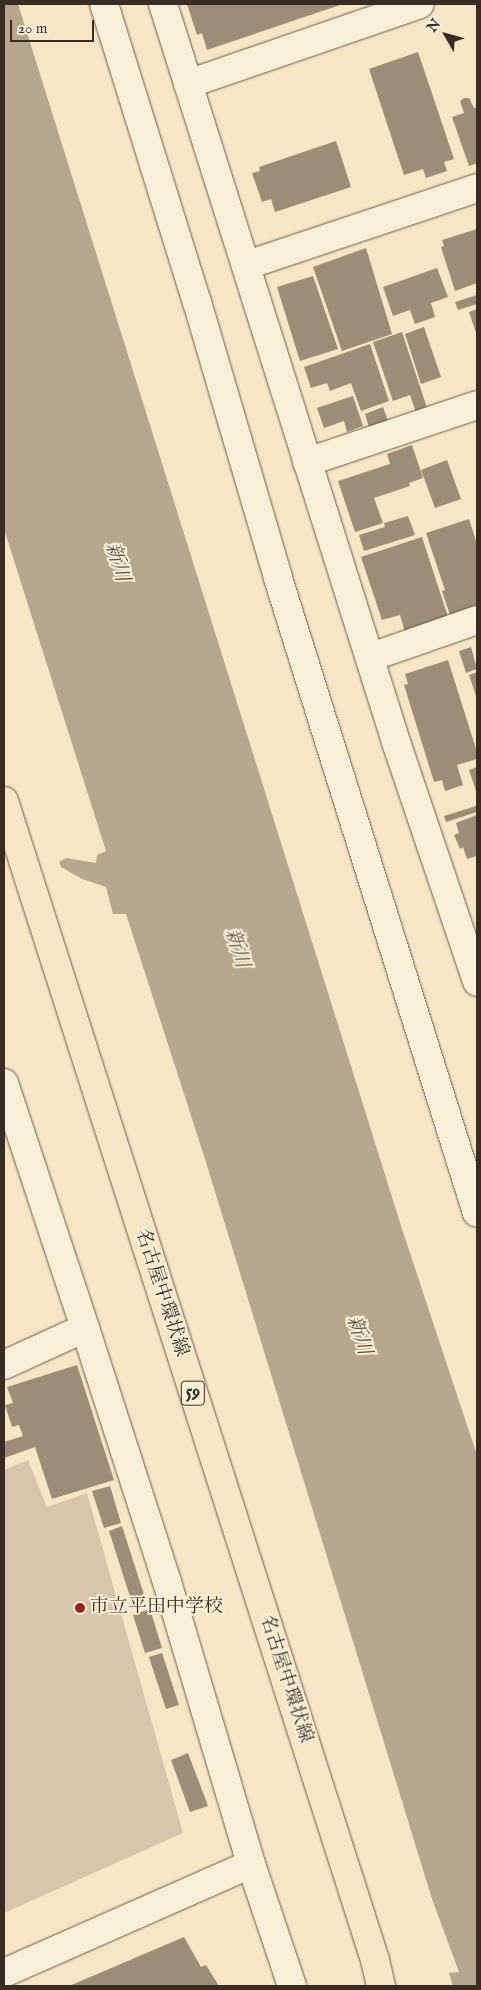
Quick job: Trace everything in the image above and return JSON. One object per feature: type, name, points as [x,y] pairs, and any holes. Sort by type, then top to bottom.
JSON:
[{"type":"main road","name":"名古屋中環状線","points":[[4,801],[372,1951],[381,1986]]},
{"type":"street","points":[[104,4],[197,302],[278,578],[477,1214]]},
{"type":"street","points":[[163,4],[307,462],[371,657],[397,745],[477,982]]},
{"type":"street","points":[[188,84],[420,4]]},
{"type":"street","points":[[246,265],[477,188]]},
{"type":"street","points":[[307,462],[477,405]]},
{"type":"street","points":[[371,657],[477,620]]},
{"type":"street","points":[[4,1083],[8,1115],[85,1328],[166,1582],[251,1864],[292,1986]]},
{"type":"street","points":[[4,1364],[85,1328]]},
{"type":"street","points":[[4,1973],[251,1864]]},
{"type":"shaded area","name":"市立平田中学校","points":[[28,1460],[47,1507],[87,1493],[183,1833],[4,1913],[4,1470]]},
{"type":"water","name":"新川","points":[[4,4],[18,4],[403,1232],[477,1455],[477,1986],[453,1986],[449,1973],[459,1972],[432,1899],[205,1159],[126,914],[113,914],[106,887],[82,879],[61,867],[59,862],[66,858],[96,863],[97,855],[106,851],[4,529]]},
{"type":"building","points":[[187,4],[343,4],[207,50],[202,33],[197,35]]},
{"type":"building","points":[[418,52],[454,159],[444,162],[447,171],[426,178],[423,169],[404,175],[369,69]]},
{"type":"building","points":[[464,98],[469,98],[474,108],[477,107],[477,163],[469,166],[452,117],[464,113],[460,101]]},
{"type":"building","points":[[336,141],[351,187],[275,212],[271,199],[262,202],[252,173],[260,171],[259,167]]},
{"type":"building","points":[[477,229],[477,283],[455,291],[441,247],[444,246],[442,240]]},
{"type":"building","points":[[366,248],[392,334],[342,351],[313,267]]},
{"type":"building","points":[[437,268],[448,297],[431,303],[435,317],[415,324],[410,310],[393,316],[383,287]]},
{"type":"building","points":[[313,276],[338,349],[300,361],[277,287]]},
{"type":"building","points":[[477,295],[477,304],[458,310],[455,302]]},
{"type":"building","points":[[477,309],[477,336],[469,312]]},
{"type":"building","points":[[424,327],[441,377],[421,384],[405,334]]},
{"type":"building","points":[[402,332],[428,411],[417,415],[410,395],[393,401],[373,342]]},
{"type":"building","points":[[370,344],[389,401],[361,411],[351,383],[330,391],[327,383],[311,388],[304,367]]},
{"type":"building","points":[[353,396],[363,426],[347,432],[344,421],[324,428],[317,408]]},
{"type":"building","points":[[383,407],[389,424],[370,430],[365,414]]},
{"type":"building","points":[[412,445],[423,478],[409,483],[410,486],[374,498],[383,523],[355,532],[338,481],[390,464],[387,454]]},
{"type":"building","points":[[447,460],[461,499],[435,508],[421,470]]},
{"type":"building","points":[[408,516],[415,535],[364,551],[359,535],[385,527],[384,523]]},
{"type":"building","points":[[469,519],[477,544],[477,610],[451,618],[442,591],[445,590],[426,533]]},
{"type":"building","points":[[422,537],[448,617],[405,632],[400,615],[382,620],[361,557]]},
{"type":"building","points":[[471,647],[477,669],[466,673],[459,651]]},
{"type":"building","points":[[448,660],[477,752],[477,759],[457,765],[463,785],[445,791],[442,780],[434,782],[404,685],[408,684],[405,674]]},
{"type":"building","points":[[477,672],[477,699],[469,675]]},
{"type":"building","points":[[477,767],[477,794],[469,770]]},
{"type":"building","points":[[476,806],[477,812],[446,822],[444,816]]},
{"type":"building","points":[[477,815],[477,856],[467,859],[463,847],[460,849],[454,835],[459,833],[456,823]]},
{"type":"building","points":[[77,1365],[114,1480],[52,1499],[35,1447],[4,1458],[4,1442],[23,1436],[19,1425],[12,1427],[5,1405],[13,1403],[7,1387]]},
{"type":"building","points":[[110,1486],[121,1523],[104,1528],[92,1491]]},
{"type":"building","points":[[122,1526],[146,1601],[133,1606],[109,1531]]},
{"type":"building","points":[[150,1609],[162,1648],[145,1653],[133,1615]]},
{"type":"building","points":[[162,1653],[179,1705],[166,1709],[149,1657]]},
{"type":"building","points":[[188,1753],[208,1806],[190,1812],[171,1760]]},
{"type":"building","points":[[184,1937],[201,1967],[206,1965],[219,1986],[69,1986]]},
{"type":"place","name":"市立平田中学校","points":[[80,1608]]}]
